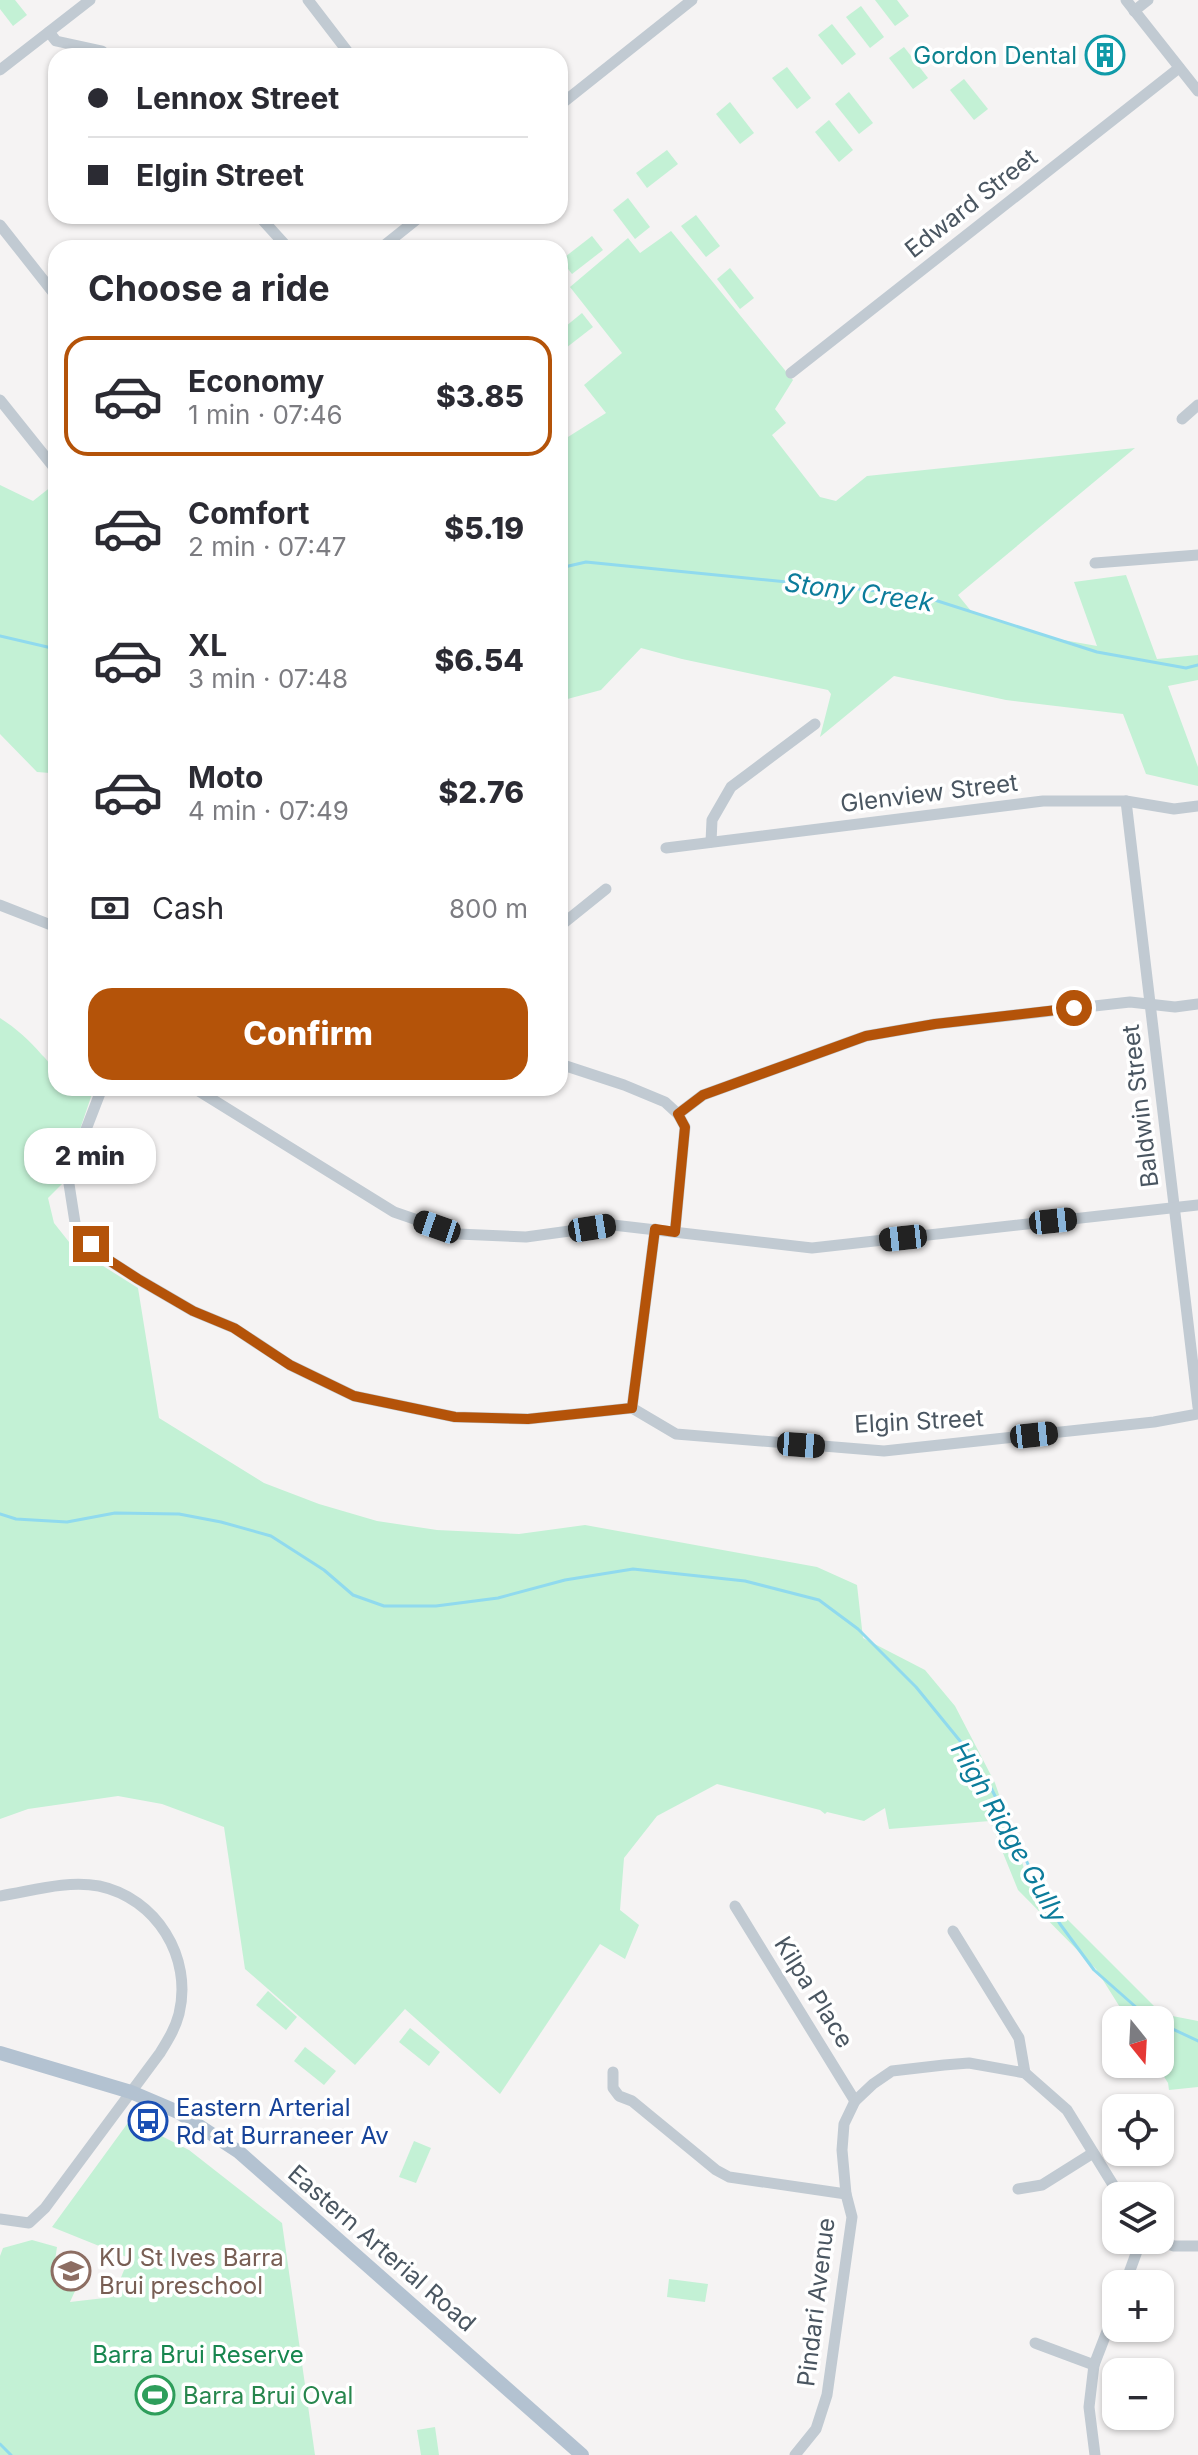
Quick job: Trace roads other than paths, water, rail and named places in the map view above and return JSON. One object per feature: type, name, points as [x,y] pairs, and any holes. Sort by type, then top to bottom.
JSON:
[{"type":"main road","name":"Eastern Arterial Road","points":[[0,2053],[131,2092],[178,2112],[239,2152],[582,2455]]},
{"type":"street","points":[[0,70],[90,0]]},
{"type":"street","points":[[308,0],[345,48]]},
{"type":"street","points":[[568,99],[692,0]]},
{"type":"street","points":[[1126,0],[1198,91]]},
{"type":"street","points":[[1134,11],[1148,0]]},
{"type":"street","points":[[49,32],[56,41],[88,48]]},
{"type":"street","name":"Edward Street","points":[[791,373],[1179,68]]},
{"type":"street","points":[[266,224],[281,240]]},
{"type":"street","points":[[391,240],[411,224]]},
{"type":"street","points":[[0,225],[48,286]]},
{"type":"street","points":[[0,400],[48,460]]},
{"type":"street","points":[[1182,419],[1198,405]]},
{"type":"street","points":[[1095,563],[1198,555]]},
{"type":"street","points":[[711,842],[712,820],[731,787],[815,724]]},
{"type":"street","name":"Glenview Street","points":[[666,848],[1043,801],[1126,801],[1174,809],[1198,806]]},
{"type":"street","name":"Baldwin Street","points":[[1126,801],[1198,1407]]},
{"type":"street","points":[[568,920],[606,889]]},
{"type":"street","points":[[0,905],[48,924]]},
{"type":"street","points":[[678,1114],[703,1095],[866,1036],[950,1022],[1130,1002],[1175,1007],[1198,1004]]},
{"type":"street","points":[[568,1067],[665,1102],[678,1114],[685,1127],[675,1232]]},
{"type":"street","points":[[99,1096],[69,1184],[76,1229],[107,1259],[138,1279],[193,1311],[234,1328],[290,1365],[354,1396],[455,1417],[528,1419],[632,1408],[655,1229]]},
{"type":"street","points":[[207,1096],[394,1212],[458,1234],[526,1237],[613,1225],[812,1248],[1198,1205]]},
{"type":"street","name":"Elgin Street","points":[[632,1408],[676,1434],[884,1451],[1154,1422],[1198,1414]]},
{"type":"street","points":[[0,1896],[66,1885],[100,1887],[117,1892],[134,1901],[158,1922],[179,1960],[182,1977],[180,2011],[174,2031],[45,2208],[29,2223],[0,2219]]},
{"type":"street","name":"Kilpa Place","points":[[735,1906],[855,2101]]},
{"type":"street","points":[[953,1931],[1019,2038],[1025,2073]]},
{"type":"street","points":[[855,2101],[892,2071],[969,2063],[1025,2073],[1067,2110],[1111,2182]]},
{"type":"street","points":[[613,2072],[613,2088],[619,2096],[632,2101],[716,2170],[729,2177],[846,2194]]},
{"type":"street","name":"Pindari Avenue","points":[[795,2455],[816,2429],[827,2395],[852,2217],[846,2194],[842,2150],[844,2124],[855,2101]]},
{"type":"street","points":[[1018,2189],[1042,2185],[1093,2153]]},
{"type":"street","points":[[1174,2246],[1198,2246]]},
{"type":"street","points":[[1095,2455],[1089,2407],[1094,2365],[1103,2342]]},
{"type":"street","points":[[1035,2343],[1094,2365]]},
{"type":"waterway","name":"Stony Creek","points":[[568,566],[586,562],[919,595],[1097,652],[1186,668],[1198,665]]},
{"type":"waterway","name":"Stony Creek","points":[[0,636],[48,647]]},
{"type":"waterway","name":"High Ridge Gully","points":[[0,1514],[16,1519],[67,1522],[115,1513],[179,1514],[221,1522],[271,1536],[324,1570],[353,1595],[384,1606],[436,1606],[498,1598],[565,1580],[633,1569],[745,1581],[819,1600],[858,1629],[916,1687],[965,1747],[991,1788],[1039,1889],[1060,1924],[1094,1970],[1135,2006]]},
{"type":"waterway","name":"High Ridge Gully","points":[[1174,2030],[1198,2041]]},
{"type":"waterway","points":[[0,2444],[11,2455]]},
{"type":"place","name":"Gordon Dental","points":[[1105,55]]},
{"type":"place","name":"Eastern Arterial Rd at Burraneer Av","points":[[148,2121]]},
{"type":"place","name":"KU St Ives Barra Brui preschool","points":[[71,2271]]},
{"type":"place","name":"Barra Brui Oval","points":[[155,2395]]},
{"type":"park label","name":"Barra Brui Reserve","points":[[198,2354]]}]
